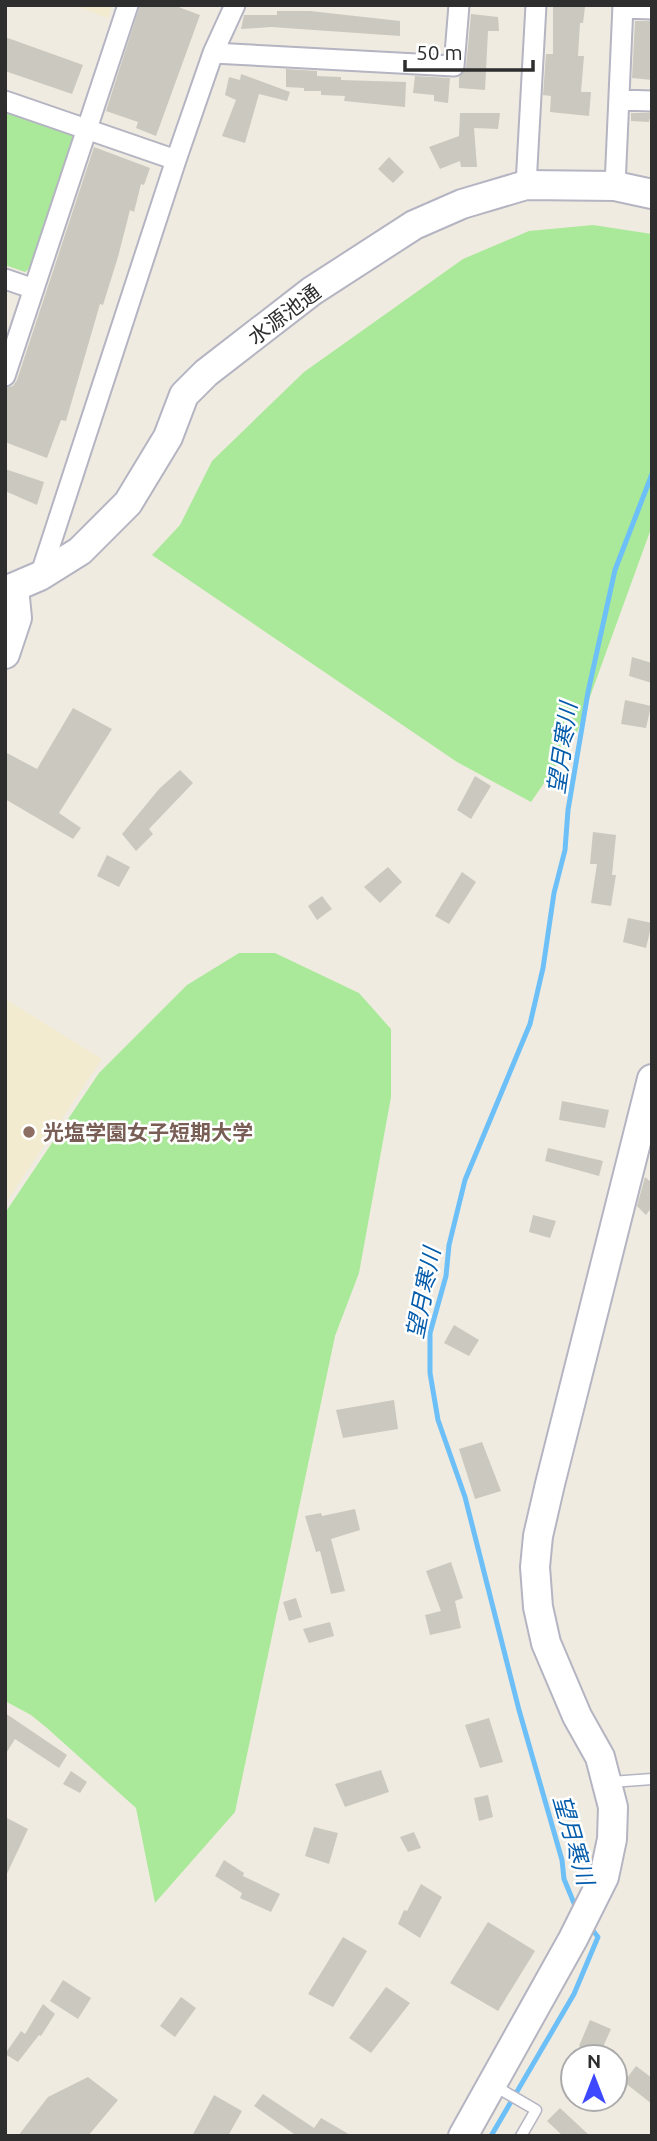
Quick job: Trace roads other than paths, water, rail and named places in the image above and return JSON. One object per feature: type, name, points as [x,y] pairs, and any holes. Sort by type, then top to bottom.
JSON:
[{"type":"street","points":[[5,376],[128,5]]},
{"type":"street","points":[[40,576],[176,160],[213,53],[235,5]]},
{"type":"street","points":[[213,53],[454,66],[459,5]]},
{"type":"street","points":[[526,185],[536,5]]},
{"type":"street","points":[[615,186],[623,6],[652,9]]},
{"type":"street","points":[[620,100],[652,101]]},
{"type":"street","points":[[5,101],[176,160]]},
{"type":"street","name":"水源池通","points":[[10,589],[40,576],[79,551],[128,503],[168,437],[184,395],[206,373],[312,292],[414,225],[463,204],[526,185],[615,186],[652,194]]},
{"type":"street","points":[[5,279],[34,289]]},
{"type":"street","points":[[5,654],[17,618],[10,589]]},
{"type":"street","points":[[463,2136],[499,2088],[604,1877],[612,1839],[613,1807],[607,1782],[600,1758],[577,1716],[546,1643],[538,1608],[535,1567],[538,1536],[550,1484],[652,1079]]},
{"type":"lane","points":[[607,1782],[652,1779]]},
{"type":"lane","points":[[499,2088],[536,2110],[521,2136]]},
{"type":"waterway","name":"望月寒川","points":[[576,1908],[564,1879],[562,1860],[519,1710],[465,1497],[438,1420],[430,1373],[430,1333],[446,1276],[449,1245],[465,1180],[530,1024],[543,968],[554,893],[565,850],[568,810],[588,692],[615,570],[652,474]]},
{"type":"waterway","name":"望月寒川","points":[[491,2136],[574,1994],[598,1937],[590,1927]]},
{"type":"place","name":"光塩学園女子短期大学","points":[[29,1132]]}]
